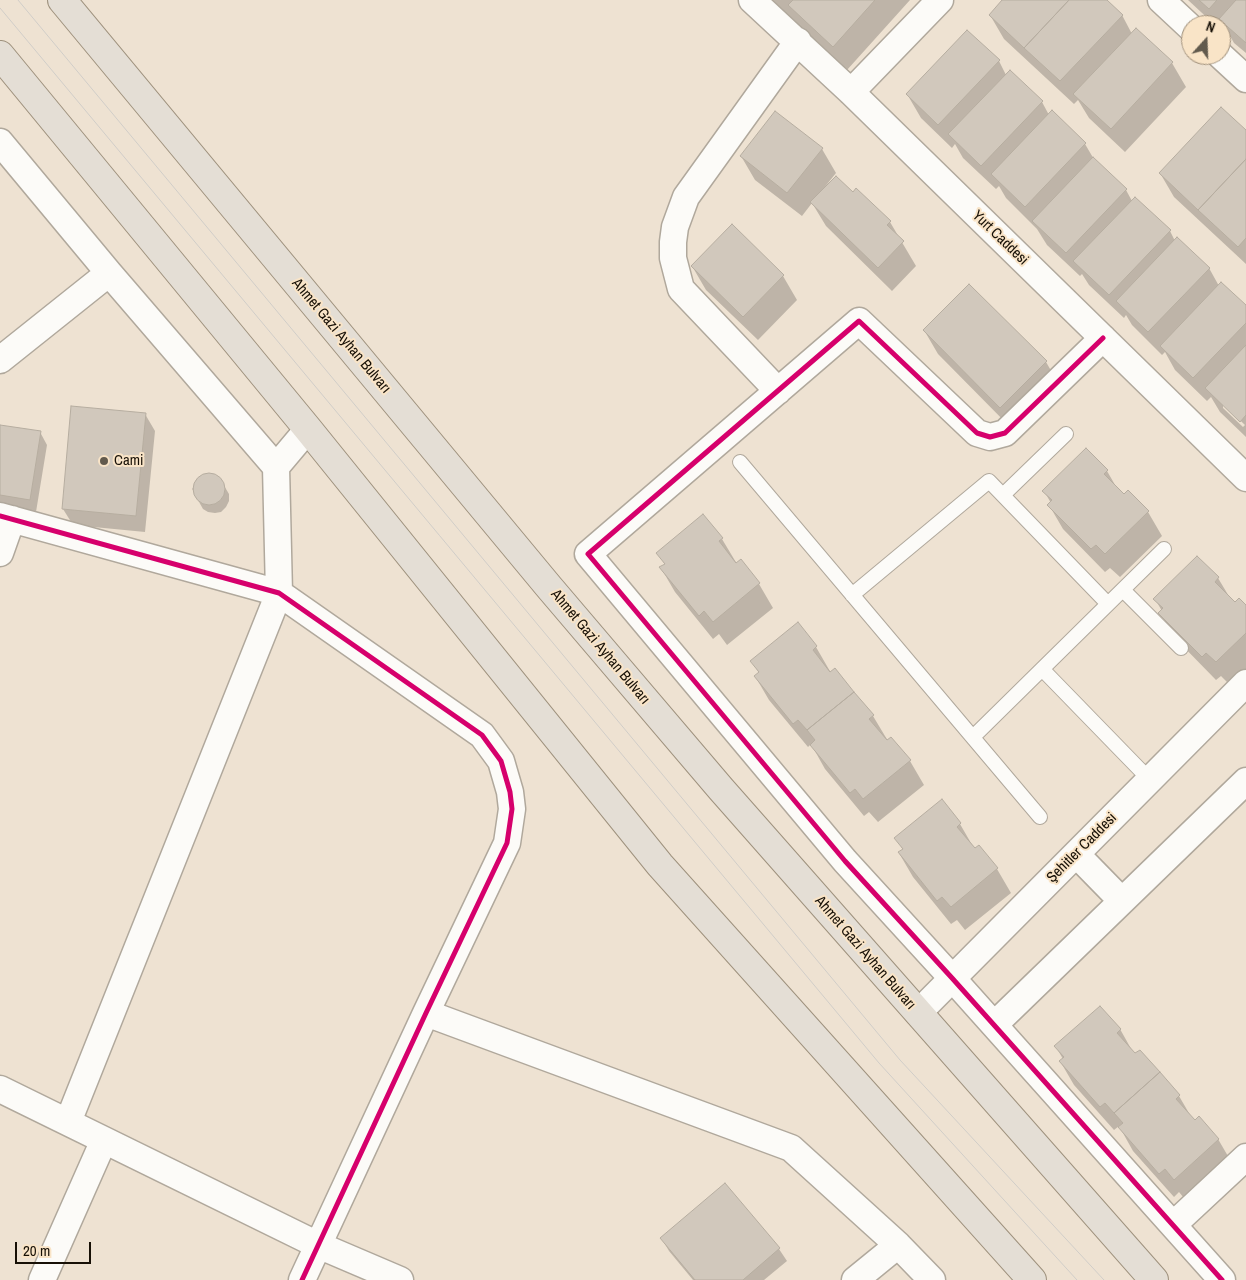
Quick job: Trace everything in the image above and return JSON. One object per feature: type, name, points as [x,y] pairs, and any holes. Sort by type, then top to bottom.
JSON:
[{"type":"main road","name":"Ahmet Gazi Ayhan Bulvarı","points":[[62,0],[562,602],[721,789],[1154,1280]]},
{"type":"main road","points":[[0,56],[308,429],[660,865],[1032,1280]]},
{"type":"street","name":"Yurt Caddesi","points":[[752,0],[851,92],[1246,478]]},
{"type":"street","points":[[851,92],[940,0]]},
{"type":"street","points":[[1161,0],[1181,19]]},
{"type":"street","points":[[778,391],[681,289],[673,258],[673,242],[675,227],[686,197],[798,41]]},
{"type":"street","points":[[1231,65],[1246,79]]},
{"type":"street","points":[[0,142],[276,467],[279,593],[68,1122]]},
{"type":"street","points":[[0,360],[110,273]]},
{"type":"street","points":[[1103,338],[1005,433],[990,437],[977,433],[859,320],[588,554],[845,861],[1222,1280]]},
{"type":"street","points":[[276,467],[308,429]]},
{"type":"street","points":[[0,553],[6,517],[279,593],[482,735],[501,761],[507,776],[512,809],[507,843],[302,1280]]},
{"type":"street","name":"Şehitler Caddesi","points":[[918,1013],[1246,682]]},
{"type":"street","points":[[994,1025],[1246,781]]},
{"type":"street","points":[[1076,854],[1122,901]]},
{"type":"street","points":[[426,1013],[791,1148],[898,1245],[932,1280]]},
{"type":"street","points":[[0,1089],[318,1245],[400,1280]]},
{"type":"street","points":[[42,1280],[104,1140]]},
{"type":"street","points":[[1173,1225],[1246,1157]]},
{"type":"street","points":[[855,1280],[898,1245]]},
{"type":"lane","points":[[1002,496],[1066,434]]},
{"type":"lane","points":[[740,462],[1040,817]]},
{"type":"lane","points":[[852,595],[989,481],[1108,604]]},
{"type":"lane","points":[[972,737],[1164,549]]},
{"type":"lane","points":[[1123,590],[1181,648]]},
{"type":"lane","points":[[1042,670],[1150,780]]},
{"type":"building","points":[[793,0],[875,0],[833,47],[788,5]]},
{"type":"building","points":[[1002,0],[1069,0],[1024,48],[989,15]]},
{"type":"building","points":[[1069,0],[1107,0],[1123,15],[1060,81],[1024,48]]},
{"type":"building","points":[[1199,0],[1217,0],[1209,9]]},
{"type":"building","points":[[1236,0],[1246,0],[1246,43],[1231,30],[1231,15],[1223,15]]},
{"type":"building","points":[[1136,28],[1173,62],[1111,129],[1073,94]]},
{"type":"building","points":[[967,30],[1000,60],[938,125],[906,94]]},
{"type":"building","points":[[1010,70],[1043,101],[981,166],[948,134]]},
{"type":"building","points":[[1221,107],[1246,130],[1246,159],[1198,210],[1159,173]]},
{"type":"building","points":[[1052,110],[1086,143],[1025,207],[991,174]]},
{"type":"building","points":[[775,111],[823,148],[787,193],[740,156]]},
{"type":"building","points":[[1093,157],[1127,189],[1066,253],[1032,221]]},
{"type":"building","points":[[1246,159],[1246,238],[1238,247],[1198,210]]},
{"type":"building","points":[[836,176],[853,192],[856,188],[891,221],[887,225],[904,241],[878,268],[810,202]]},
{"type":"building","points":[[1135,197],[1171,230],[1109,295],[1073,261]]},
{"type":"building","points":[[732,224],[784,275],[743,317],[691,266]]},
{"type":"building","points":[[1177,237],[1210,268],[1148,332],[1116,301]]},
{"type":"building","points":[[1221,282],[1246,305],[1246,323],[1193,378],[1160,346]]},
{"type":"building","points":[[969,284],[1047,361],[1000,408],[923,330]]},
{"type":"building","points":[[1246,345],[1246,415],[1240,422],[1205,388]]},
{"type":"building","name":"Cami","points":[[71,406],[146,413],[136,516],[62,509]]},
{"type":"building","points":[[0,425],[41,431],[30,500],[0,495]]},
{"type":"building","points":[[1086,448],[1108,470],[1104,474],[1124,494],[1128,490],[1149,511],[1105,554],[1096,545],[1091,549],[1047,505],[1052,500],[1042,491]]},
{"type":"building","points":[[209,473],[215,474],[220,478],[224,483],[224,495],[220,500],[215,504],[209,505],[203,504],[198,500],[194,495],[193,489],[194,483],[198,478],[203,474]]},
{"type":"building","points":[[703,514],[723,538],[719,541],[736,563],[741,559],[760,583],[713,622],[704,611],[699,616],[659,567],[665,564],[656,553]]},
{"type":"building","points":[[1197,556],[1219,577],[1215,582],[1235,602],[1239,598],[1246,605],[1246,633],[1216,662],[1206,653],[1202,657],[1158,613],[1163,608],[1153,599]]},
{"type":"building","points":[[798,622],[817,646],[813,650],[830,672],[835,668],[854,692],[807,730],[798,720],[793,724],[754,676],[759,672],[750,661]]},
{"type":"building","points":[[854,692],[874,715],[869,719],[887,740],[891,737],[911,760],[863,799],[855,789],[850,793],[810,745],[815,740],[807,730]]},
{"type":"building","points":[[942,799],[961,823],[957,827],[975,848],[979,845],[998,868],[951,907],[942,897],[937,901],[898,852],[903,849],[894,838]]},
{"type":"building","points":[[1100,1006],[1121,1029],[1117,1033],[1135,1053],[1140,1050],[1160,1072],[1114,1113],[1105,1103],[1100,1107],[1059,1061],[1064,1057],[1054,1046]]},
{"type":"building","points":[[1160,1072],[1180,1095],[1176,1099],[1195,1120],[1199,1116],[1219,1139],[1174,1180],[1165,1169],[1159,1174],[1118,1127],[1123,1123],[1114,1113]]},
{"type":"building","points":[[725,1183],[780,1248],[743,1280],[695,1280],[660,1238]]},
{"type":"tram line","points":[[18,0],[900,1060],[1104,1280]]},
{"type":"tram line","points":[[0,8],[879,1063],[1077,1280]]},
{"type":"cycle path","points":[[1103,338],[1005,433],[990,437],[977,433],[859,321],[588,554],[845,861],[1222,1280]]},
{"type":"cycle path","points":[[0,516],[279,593],[482,735],[501,761],[510,792],[512,809],[507,843],[302,1280]]},
{"type":"place","name":"Cami","points":[[104,461]]}]
